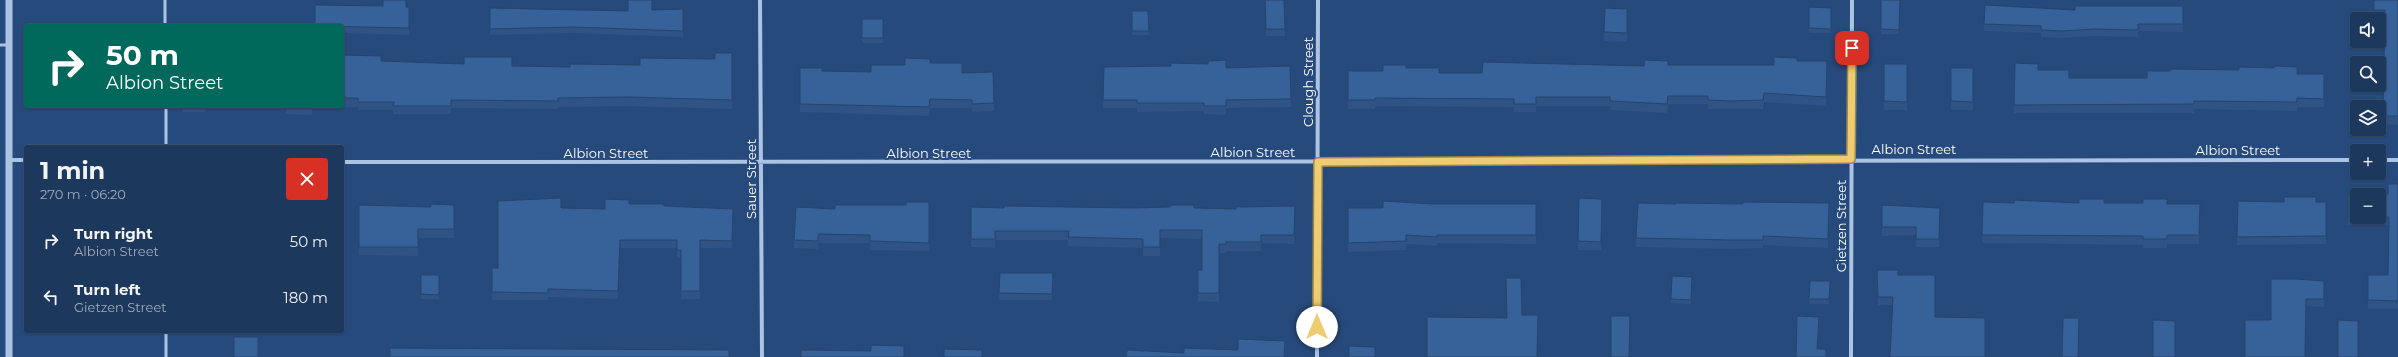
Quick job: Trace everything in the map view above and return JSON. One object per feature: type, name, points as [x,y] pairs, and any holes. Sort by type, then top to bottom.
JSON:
[{"type":"street","points":[[9,0],[9,357]]},
{"type":"street","name":"Sauer Street","points":[[760,0],[762,357]]},
{"type":"street","name":"Clough Street","points":[[1317,357],[1318,0]]},
{"type":"street","name":"Gietzen Street","points":[[1851,357],[1852,0]]},
{"type":"street","name":"Albion Street","points":[[344,162],[1318,162],[1851,159],[2350,160]]},
{"type":"street","points":[[9,160],[24,160]]},
{"type":"street","points":[[2386,160],[2398,160]]},
{"type":"lane","points":[[165,0],[165,24]]},
{"type":"lane","points":[[0,45],[9,45]]},
{"type":"lane","points":[[166,108],[166,145]]},
{"type":"lane","points":[[166,333],[166,357]]},
{"type":"building","points":[[383,0],[406,0],[406,7],[409,7],[409,28],[344,27],[344,24],[315,24],[315,5],[383,6]]},
{"type":"building","points":[[628,0],[652,0],[652,10],[683,9],[683,31],[574,27],[490,29],[490,8],[628,11]]},
{"type":"building","points":[[1265,0],[1284,0],[1285,29],[1266,29]]},
{"type":"building","points":[[1881,0],[1900,0],[1899,30],[1881,29]]},
{"type":"building","points":[[2374,0],[2398,0],[2398,116],[2386,116],[2386,100],[2383,100],[2383,92],[2386,92],[2386,56],[2384,56],[2384,48],[2386,48],[2386,12],[2385,10],[2374,10]]},
{"type":"building","points":[[1985,5],[2075,10],[2075,6],[2183,6],[2183,24],[2138,24],[2138,30],[2041,30],[2041,26],[1984,24]]},
{"type":"building","points":[[1809,7],[1831,8],[1831,29],[1809,28]]},
{"type":"building","points":[[1605,8],[1627,9],[1627,33],[1604,32]]},
{"type":"building","points":[[1132,11],[1148,11],[1149,31],[1132,31]]},
{"type":"building","points":[[862,19],[883,19],[883,38],[862,38]]},
{"type":"building","points":[[715,53],[732,53],[732,100],[628,97],[558,98],[558,101],[451,100],[451,106],[393,106],[394,102],[358,102],[358,98],[344,98],[344,55],[381,56],[381,61],[464,64],[464,57],[512,57],[512,66],[570,67],[570,64],[640,65],[640,58],[715,59]]},
{"type":"building","points":[[1774,57],[1797,58],[1797,61],[1827,61],[1826,97],[1764,93],[1763,100],[1730,101],[1708,100],[1708,96],[1668,96],[1667,104],[1610,101],[1610,97],[1536,97],[1536,104],[1514,104],[1514,99],[1375,98],[1375,100],[1348,100],[1348,71],[1383,71],[1383,65],[1406,65],[1406,68],[1439,68],[1439,73],[1482,73],[1483,62],[1644,66],[1645,60],[1668,61],[1668,65],[1774,65]]},
{"type":"building","points":[[905,58],[930,59],[930,63],[962,63],[962,73],[993,72],[994,103],[972,104],[972,100],[930,99],[929,107],[800,104],[800,68],[822,68],[822,71],[871,72],[871,65],[905,65]]},
{"type":"building","points":[[1226,60],[1226,68],[1290,66],[1291,99],[1226,100],[1226,106],[1204,106],[1204,103],[1137,103],[1137,100],[1103,100],[1104,67],[1171,66],[1171,63],[1208,64],[1208,61]]},
{"type":"building","points":[[2015,63],[2038,64],[2038,70],[2069,70],[2069,78],[2147,78],[2147,71],[2170,71],[2170,69],[2239,70],[2239,67],[2297,67],[2297,74],[2324,74],[2324,99],[2297,98],[2297,102],[2194,101],[2194,104],[2014,105]]},
{"type":"building","points":[[1884,64],[1907,64],[1907,102],[1884,101]]},
{"type":"building","points":[[1951,68],[1973,68],[1973,102],[1951,101]]},
{"type":"building","points":[[2388,184],[2398,184],[2398,301],[2368,300],[2368,275],[2388,275],[2389,217],[2386,217],[2386,194],[2388,194]]},
{"type":"building","points":[[2348,194],[2350,194],[2350,217],[2348,217]]},
{"type":"building","points":[[2284,197],[2316,197],[2316,202],[2326,202],[2326,236],[2237,237],[2238,201],[2284,202]]},
{"type":"building","points":[[561,198],[561,208],[605,209],[605,199],[629,200],[629,204],[664,204],[664,206],[733,209],[732,241],[700,240],[700,291],[681,291],[681,250],[677,250],[677,240],[620,240],[618,291],[548,289],[548,293],[492,292],[492,268],[498,268],[498,201]]},
{"type":"building","points":[[1579,198],[1602,199],[1601,242],[1578,241]]},
{"type":"building","points":[[2079,199],[2104,199],[2104,203],[2143,203],[2143,199],[2167,199],[2167,204],[2200,204],[2199,235],[2167,235],[2167,239],[2143,239],[2143,236],[1982,235],[1983,202],[2014,203],[2014,200],[2079,203]]},
{"type":"building","points":[[1383,201],[1433,204],[1536,204],[1536,235],[1437,235],[1437,237],[1406,235],[1406,241],[1348,243],[1348,208],[1383,208]]},
{"type":"building","points":[[906,202],[929,202],[929,243],[870,241],[870,235],[818,234],[818,241],[794,240],[796,207],[835,209],[835,205],[906,205]]},
{"type":"building","points":[[1743,202],[1829,203],[1828,239],[1763,236],[1763,240],[1636,238],[1638,203],[1743,204]]},
{"type":"building","points":[[431,204],[454,205],[454,229],[418,229],[418,247],[359,247],[359,205],[431,207]]},
{"type":"building","points":[[1170,205],[1194,205],[1194,208],[1236,209],[1236,207],[1295,206],[1294,235],[1261,235],[1261,242],[1226,242],[1226,244],[1219,244],[1219,293],[1198,293],[1198,270],[1202,270],[1202,230],[1160,230],[1160,247],[1143,247],[1143,239],[1068,237],[1069,231],[995,231],[995,239],[971,239],[971,207],[1004,208],[1004,206],[1134,208],[1170,207]]},
{"type":"building","points":[[1882,205],[1940,208],[1939,239],[1916,239],[1916,227],[1882,227]]},
{"type":"building","points":[[1877,270],[1898,270],[1898,275],[1935,275],[1935,317],[1985,318],[1985,357],[1890,357],[1893,297],[1878,297]]},
{"type":"building","points":[[1000,273],[1053,273],[1052,294],[999,293]]},
{"type":"building","points":[[421,275],[439,275],[439,295],[421,294]]},
{"type":"building","points":[[1672,276],[1692,277],[1691,300],[1671,299]]},
{"type":"building","points":[[1506,278],[1521,278],[1522,315],[1538,315],[1537,357],[1427,357],[1427,317],[1507,318]]},
{"type":"building","points":[[2271,279],[2324,281],[2324,299],[2306,299],[2305,357],[2245,357],[2245,320],[2271,320]]},
{"type":"building","points":[[1810,281],[1830,281],[1829,299],[1809,299]]},
{"type":"building","points":[[1611,316],[1630,316],[1629,357],[1611,357]]},
{"type":"building","points":[[1797,316],[1819,317],[1817,349],[1826,349],[1826,357],[1796,357]]},
{"type":"building","points":[[2063,318],[2079,318],[2078,357],[2062,357]]},
{"type":"building","points":[[2153,320],[2175,321],[2175,357],[2153,357]]},
{"type":"building","points":[[2338,320],[2358,321],[2358,357],[2338,357]]},
{"type":"building","points":[[234,337],[258,337],[258,357],[234,357]]},
{"type":"building","points":[[1238,339],[1285,341],[1284,357],[1126,357],[1127,350],[1184,353],[1184,348],[1238,350]]},
{"type":"building","points":[[871,345],[904,346],[904,357],[801,357],[801,350],[871,351]]},
{"type":"building","points":[[1349,346],[1375,347],[1375,357],[1349,357]]},
{"type":"building","points":[[390,348],[729,350],[729,357],[390,357]]},
{"type":"building","points":[[944,349],[982,350],[982,357],[944,357]]},
{"type":"route","points":[[1317,327],[1318,162],[1851,159],[1852,48]]}]
